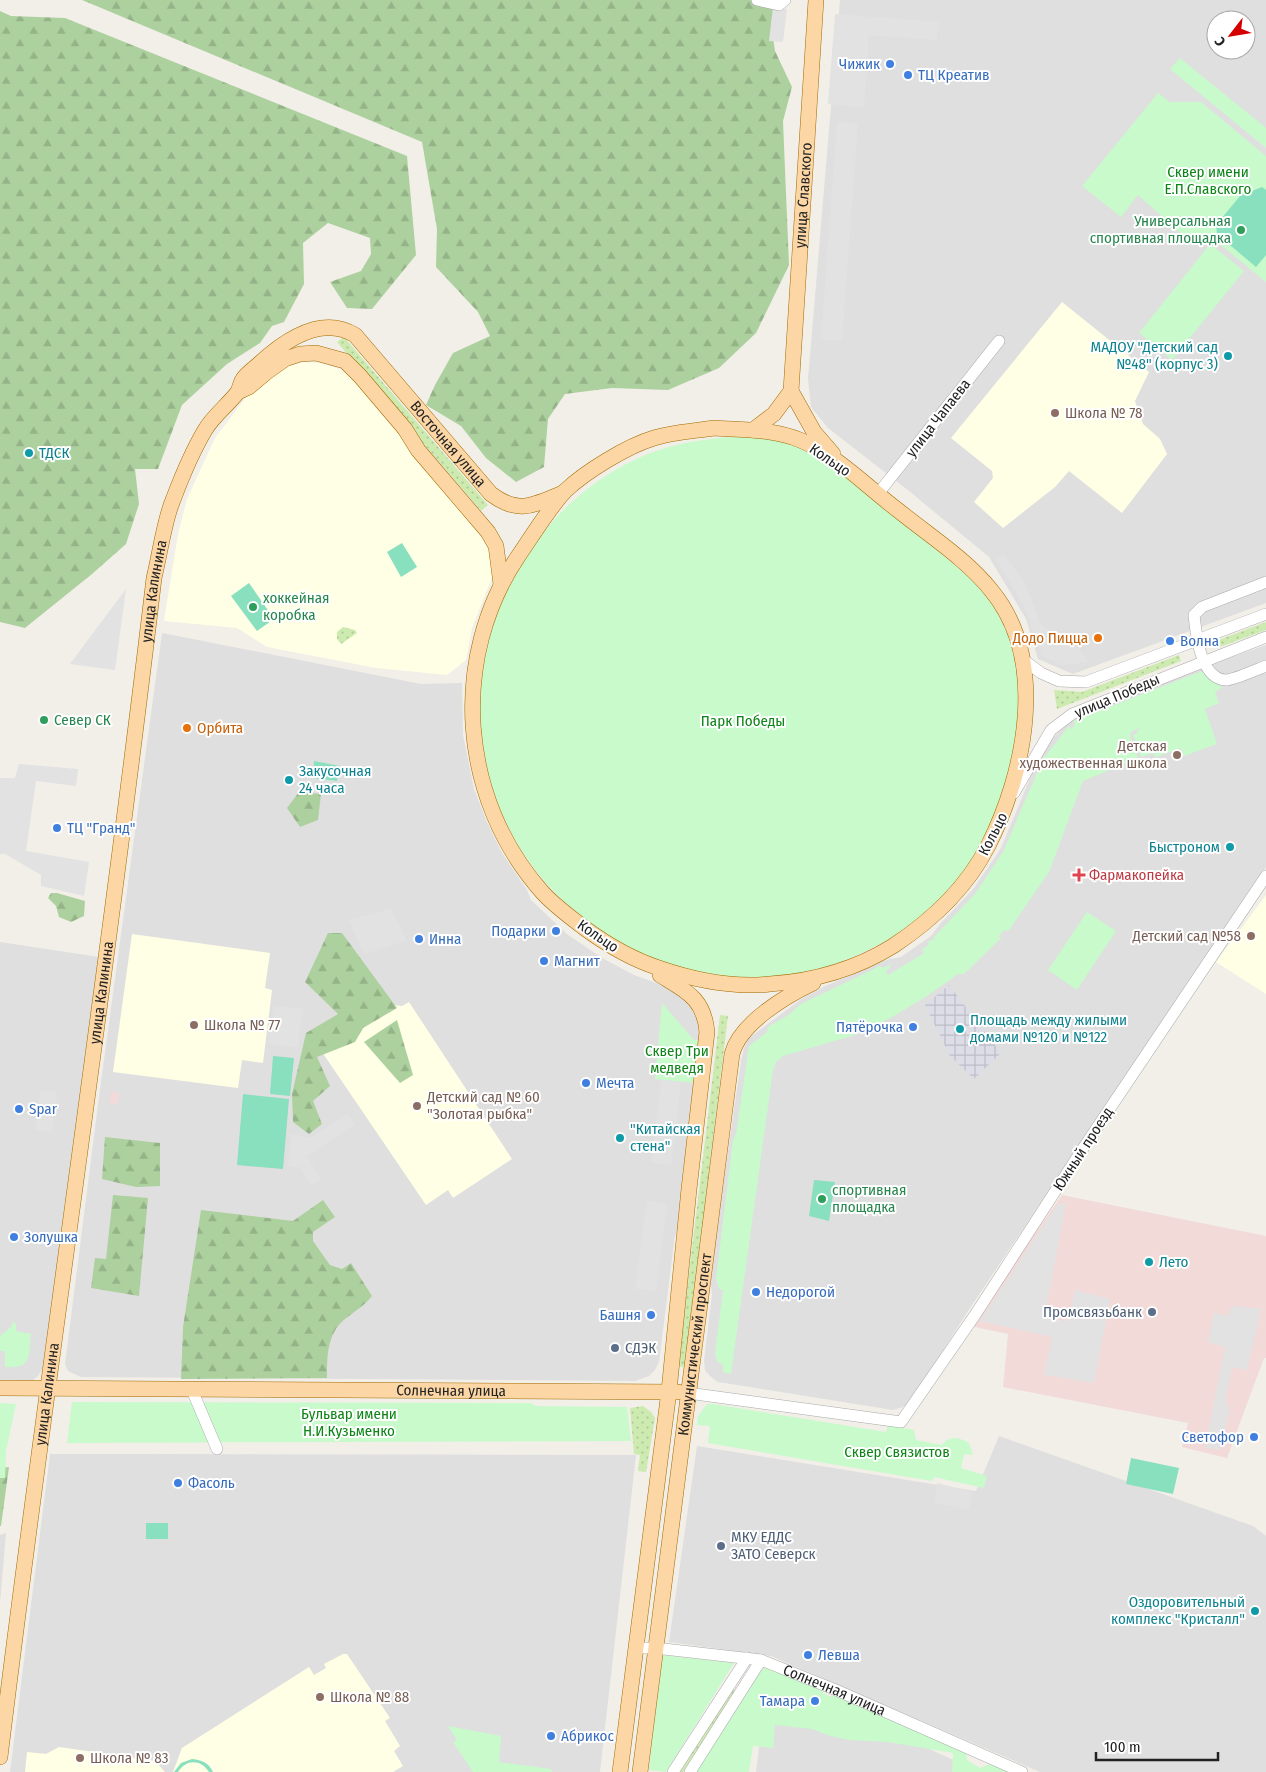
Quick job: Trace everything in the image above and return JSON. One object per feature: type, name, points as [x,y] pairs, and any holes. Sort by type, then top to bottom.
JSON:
[{"type":"main road","name":"улица Славского","points":[[791,391],[816,0]]},
{"type":"main road","name":"улица Калинина","points":[[0,1757],[71,1213],[95,1050],[154,578],[172,502],[205,429],[225,404],[238,392],[243,379],[272,352],[291,339],[308,331],[328,327],[344,328],[355,335]]},
{"type":"main road","name":"Восточная улица","points":[[355,335],[491,494],[503,503],[518,506],[533,505],[563,493]]},
{"type":"main road","points":[[238,392],[249,388],[268,370],[285,359],[300,354],[316,353],[345,361],[399,422],[418,450],[488,532],[496,546],[502,584]]},
{"type":"main road","points":[[753,430],[774,414],[791,391],[814,432],[840,464]]},
{"type":"main road","name":"Кольцо","points":[[714,428],[753,430],[800,440],[840,464],[955,556],[992,590],[1006,612],[1014,631],[1021,658],[1025,689],[1025,730],[1020,763],[1008,804],[983,856],[957,890],[928,920],[884,951],[837,972],[788,983],[754,986],[704,981],[642,963],[603,941],[560,909],[544,894],[505,839],[488,801],[479,768],[475,743],[472,686],[480,637],[486,618],[502,584],[521,552],[563,493],[605,462],[655,437],[714,428]]},
{"type":"main road","name":"Коммунистический проспект","points":[[620,1772],[669,1391],[688,1197],[707,1032],[706,1022],[700,1005],[685,989],[642,963]]},
{"type":"main road","name":"Коммунистический проспект","points":[[641,1771],[655,1648],[734,1046],[742,1033],[772,1008],[790,996],[837,972]]},
{"type":"main road","name":"Солнечная улица","points":[[0,1388],[48,1390],[669,1391],[688,1393]]},
{"type":"street","points":[[757,0],[779,5],[785,0]]},
{"type":"street","name":"улица Чапаева","points":[[877,495],[999,341]]},
{"type":"street","points":[[1266,582],[1198,611],[1197,641],[1207,668],[1216,677],[1226,680],[1266,666]]},
{"type":"street","name":"улица Победы","points":[[1021,658],[1041,673],[1059,681],[1086,682],[1266,614]]},
{"type":"street","name":"улица Победы","points":[[1008,804],[1051,730],[1072,714],[1266,637]]},
{"type":"street","name":"Южный проезд","points":[[901,1422],[975,1315],[1085,1145],[1266,876]]},
{"type":"street","points":[[192,1390],[217,1449]]},
{"type":"street","name":"Солнечная улица","points":[[688,1393],[901,1422]]},
{"type":"street","name":"Солнечная улица","points":[[636,1648],[655,1648],[761,1660],[836,1690],[1022,1772]]},
{"type":"street","points":[[673,1772],[747,1658]]},
{"type":"street","points":[[690,1772],[761,1660]]},
{"type":"shaded area","points":[[840,0],[1266,0],[1266,603],[1073,674],[1038,659],[1026,619],[989,557],[828,428],[811,407],[808,379]]},
{"type":"shaded area","points":[[773,7],[787,9],[783,42],[769,41]]},
{"type":"shaded area","points":[[835,14],[939,22],[937,40],[869,35],[864,107],[828,104]]},
{"type":"shaded area","points":[[837,122],[858,123],[842,341],[821,339]]},
{"type":"shaded area","name":"Школа № 78","points":[[1062,302],[1149,372],[1135,401],[1143,424],[1160,439],[1167,454],[1122,513],[1069,471],[1055,487],[1003,528],[974,502],[993,478],[992,471],[951,438]]},
{"type":"shaded area","points":[[304,362],[321,363],[342,370],[357,381],[489,545],[495,570],[472,628],[466,660],[447,675],[376,668],[267,647],[237,628],[164,621],[178,534],[187,499],[215,438],[251,391],[284,367]]},
{"type":"shaded area","points":[[1003,554],[1023,579],[1042,626],[1072,640],[1089,662],[1063,665],[1042,656],[1022,602],[996,560]]},
{"type":"shaded area","points":[[126,589],[115,670],[70,664]]},
{"type":"shaded area","points":[[162,633],[421,684],[462,683],[463,735],[474,789],[502,853],[527,890],[531,900],[568,935],[604,959],[634,975],[685,995],[702,1024],[679,1224],[675,1235],[659,1362],[649,1376],[635,1381],[81,1377],[68,1371],[65,1364],[100,1089]]},
{"type":"shaded area","points":[[1266,645],[1266,867],[1235,917],[968,1311],[911,1401],[903,1407],[893,1410],[718,1382],[710,1376],[705,1370],[704,1360],[712,1295],[710,1277],[741,1061],[749,1038],[800,1000],[825,986],[889,959],[901,957],[931,936],[974,888],[1001,848],[1039,757],[1048,743],[1071,720],[1184,674]]},
{"type":"shaded area","points":[[19,764],[78,769],[76,786],[36,781],[26,851],[89,862],[84,896],[41,886],[41,875],[5,854],[0,854],[0,778],[15,778]]},
{"type":"shaded area","name":"Детский сад №58","points":[[1266,895],[1266,994],[1216,962]]},
{"type":"shaded area","points":[[391,909],[407,940],[364,954],[349,920]]},
{"type":"shaded area","name":"Школа № 77","points":[[132,934],[270,953],[265,988],[272,990],[263,1063],[242,1060],[238,1088],[113,1072]]},
{"type":"shaded area","points":[[0,942],[99,957],[43,1368],[33,1380],[25,1381],[0,1381]]},
{"type":"shaded area","name":"Площадь между жилыми домами №120 и №122","points":[[949,985],[1001,1053],[974,1079],[950,1056],[925,1005]]},
{"type":"shaded area","name":"Детский сад № 60 \"Золотая рыбка\"","points":[[409,1002],[512,1159],[453,1198],[448,1190],[426,1205],[322,1052],[393,1005],[402,1006]]},
{"type":"shaded area","points":[[274,1006],[303,1009],[298,1047],[268,1044]]},
{"type":"shaded area","points":[[661,1080],[681,1082],[671,1165],[651,1162]]},
{"type":"shaded area","points":[[40,1090],[57,1092],[52,1132],[35,1130]]},
{"type":"shaded area","points":[[111,1092],[119,1093],[118,1104],[109,1103]]},
{"type":"shaded area","points":[[347,1114],[355,1124],[307,1156],[322,1180],[312,1186],[300,1167],[288,1166],[292,1134],[310,1138]]},
{"type":"shaded area","points":[[1062,1195],[1266,1236],[1266,1358],[1264,1358],[1227,1458],[1182,1447],[1188,1423],[1003,1387],[1008,1334],[970,1326]]},
{"type":"shaded area","points":[[647,1201],[667,1204],[656,1291],[635,1289]]},
{"type":"shaded area","points":[[1058,1204],[1066,1204],[1044,1318],[1068,1321],[1075,1290],[1110,1299],[1094,1383],[1044,1375],[1052,1337],[980,1321]]},
{"type":"shaded area","points":[[1232,1306],[1261,1309],[1247,1370],[1232,1367],[1225,1400],[1230,1409],[1220,1450],[1205,1448],[1225,1347],[1208,1342],[1214,1313],[1228,1316]]},
{"type":"shaded area","points":[[999,1436],[1253,1526],[1266,1536],[1266,1772],[1040,1772],[771,1656],[669,1642],[697,1446],[976,1491]]},
{"type":"shaded area","points":[[50,1454],[636,1455],[600,1772],[10,1772]]},
{"type":"shaded area","points":[[937,1483],[973,1492],[969,1510],[934,1503]]},
{"type":"shaded area","points":[[6,1533],[0,1603],[0,1535]]},
{"type":"shaded area","name":"Школа № 88","points":[[343,1654],[347,1654],[390,1718],[385,1721],[400,1746],[394,1751],[403,1766],[393,1772],[173,1772],[182,1748],[309,1667],[314,1675],[326,1668],[324,1664]]},
{"type":"shaded area","points":[[784,1683],[980,1772],[756,1772],[762,1724]]},
{"type":"shaded area","name":"Школа № 83","points":[[59,1747],[155,1761],[165,1772],[25,1772],[27,1752],[46,1754]]},
{"type":"green space","points":[[82,0],[777,0],[771,24],[775,51],[792,87],[783,121],[789,265],[756,333],[719,368],[668,390],[612,388],[565,394],[548,419],[544,467],[516,482],[486,458],[461,426],[426,405],[453,353],[490,336],[478,312],[436,267],[437,229],[422,142]]},
{"type":"green space","points":[[0,11],[11,16],[65,18],[407,156],[416,255],[372,309],[347,308],[330,282],[361,271],[371,254],[370,238],[328,223],[303,243],[304,284],[284,322],[272,326],[260,343],[227,364],[182,405],[158,469],[135,469],[139,504],[126,544],[25,628],[0,622]]},
{"type":"green space","points":[[1180,58],[1266,128],[1266,148],[1170,69]]},
{"type":"green space","name":"Сквер имени Е.П.Славского","points":[[1158,93],[1170,102],[1201,102],[1266,156],[1266,282],[1216,241],[1193,244],[1138,195],[1121,217],[1082,186]]},
{"type":"green space","name":"Универсальная спортивная площадка","points":[[1262,187],[1266,190],[1266,255],[1256,267],[1217,234],[1216,225],[1245,190],[1252,191]]},
{"type":"green space","points":[[1210,244],[1244,271],[1172,360],[1139,333]]},
{"type":"green space","points":[[344,337],[488,505],[481,511],[337,342]]},
{"type":"green space","name":"Парк Победы","points":[[746,436],[784,443],[820,457],[970,577],[995,607],[1009,633],[1016,657],[1020,708],[1019,727],[1013,760],[994,821],[981,846],[958,880],[939,900],[920,918],[895,936],[853,957],[801,973],[747,977],[693,971],[632,951],[598,929],[554,892],[528,860],[508,826],[493,788],[483,749],[480,709],[482,668],[494,617],[520,565],[552,522],[592,486],[638,458],[683,443]]},
{"type":"green space","points":[[402,543],[417,567],[401,577],[387,552]]},
{"type":"green space","name":"хоккейная коробка","points":[[249,583],[274,619],[257,631],[231,596]]},
{"type":"green space","points":[[1266,622],[1266,630],[1217,648],[1213,642]]},
{"type":"green space","points":[[343,627],[355,630],[357,633],[341,644],[337,639],[337,632]]},
{"type":"green space","points":[[1179,655],[1181,661],[1057,709],[1054,690],[1082,692]]},
{"type":"green space","points":[[1205,670],[1208,678],[1222,687],[1215,693],[1219,703],[1205,709],[1217,744],[1184,756],[1181,748],[1156,757],[1153,753],[1141,757],[1133,735],[1137,733],[1139,728],[1131,732],[1130,736],[1138,758],[1083,781],[1049,872],[1009,930],[1003,931],[998,937],[1002,937],[964,974],[958,974],[927,996],[887,1020],[854,1032],[855,1035],[783,1056],[776,1062],[773,1070],[731,1374],[723,1372],[723,1365],[717,1361],[715,1353],[723,1290],[719,1289],[716,1279],[733,1140],[736,1134],[749,1046],[766,1033],[769,1026],[787,1016],[801,1004],[880,966],[882,968],[892,964],[886,972],[888,975],[924,953],[922,950],[929,944],[928,942],[936,938],[933,938],[975,894],[1003,852],[1043,759],[1069,726],[1071,729],[1075,725],[1073,721]]},
{"type":"green space","points":[[314,761],[340,766],[337,781],[313,778]]},
{"type":"green space","points":[[299,792],[321,794],[318,820],[300,827],[287,808]]},
{"type":"green space","points":[[51,893],[85,901],[84,916],[71,922],[59,917],[56,906],[48,898]]},
{"type":"green space","points":[[1087,912],[1116,931],[1077,990],[1048,970]]},
{"type":"green space","points":[[328,933],[342,933],[397,1008],[363,1028],[355,1042],[317,1057],[330,1086],[313,1101],[322,1124],[309,1134],[293,1122],[292,1094],[306,1033],[338,1014],[305,982]]},
{"type":"green space","name":"Сквер Три медведя","points":[[662,1003],[694,1040],[699,1040],[694,1083],[655,1079]]},
{"type":"green space","points":[[720,1015],[728,1016],[685,1367],[678,1366]]},
{"type":"green space","points":[[397,1020],[413,1075],[400,1083],[364,1042]]},
{"type":"green space","points":[[273,1056],[294,1058],[290,1096],[270,1094]]},
{"type":"green space","points":[[243,1094],[289,1099],[283,1169],[237,1165]]},
{"type":"green space","points":[[105,1137],[160,1143],[160,1186],[136,1187],[102,1179]]},
{"type":"green space","name":"спортивная площадка","points":[[814,1180],[835,1182],[829,1221],[809,1216]]},
{"type":"green space","points":[[113,1195],[148,1198],[139,1296],[91,1288],[95,1258],[106,1259]]},
{"type":"green space","points":[[323,1200],[335,1217],[313,1232],[313,1241],[330,1265],[342,1269],[351,1263],[372,1296],[363,1306],[339,1325],[331,1338],[327,1378],[181,1379],[183,1327],[201,1210],[293,1221]]},
{"type":"green space","points":[[13,1321],[16,1324],[16,1331],[31,1334],[29,1355],[25,1363],[20,1366],[5,1367],[5,1351],[0,1351],[0,1336],[12,1326]]},
{"type":"green space","name":"Бульвар имени Н.И.Кузьменко","points":[[72,1402],[531,1403],[535,1406],[627,1407],[631,1441],[67,1443]]},
{"type":"green space","points":[[0,1403],[16,1404],[6,1451],[5,1478],[0,1478]]},
{"type":"green space","name":"Сквер Связистов","points":[[707,1404],[886,1432],[888,1425],[914,1430],[916,1440],[942,1445],[951,1438],[962,1439],[969,1443],[973,1455],[964,1454],[961,1468],[987,1476],[984,1488],[934,1477],[932,1481],[708,1443],[710,1426],[697,1425],[698,1416]]},
{"type":"green space","points":[[643,1406],[655,1418],[646,1472],[638,1471],[640,1455],[634,1454],[630,1408]]},
{"type":"green space","points":[[1131,1458],[1179,1468],[1173,1494],[1126,1484]]},
{"type":"green space","points":[[9,1467],[1,1526],[0,1526],[0,1468]]},
{"type":"green space","points":[[146,1523],[168,1523],[168,1539],[146,1539]]},
{"type":"green space","points":[[661,1655],[734,1663],[666,1772],[649,1770]]},
{"type":"green space","points":[[770,1666],[822,1687],[823,1693],[830,1697],[837,1693],[966,1752],[967,1760],[980,1768],[990,1764],[1009,1772],[952,1772],[953,1753],[888,1742],[849,1740],[830,1736],[812,1729],[775,1725],[773,1748],[753,1746],[749,1772],[694,1772],[759,1670]]},
{"type":"green space","points":[[733,1689],[736,1690],[683,1772],[679,1772]]},
{"type":"green space","points":[[448,1726],[501,1736],[499,1762],[551,1769],[552,1772],[473,1772],[453,1742],[457,1740]]},
{"type":"green space","points":[[192,1759],[205,1763],[213,1772],[209,1772],[202,1765],[194,1762],[185,1765],[178,1772],[174,1772],[181,1763]]},
{"type":"place","name":"Чижик","points":[[890,64]]},
{"type":"place","name":"ТЦ Креатив","points":[[908,75]]},
{"type":"place","name":"Универсальная спортивная площадка","points":[[1241,230]]},
{"type":"place","name":"МАДОУ \"Детский сад №48\" (корпус 3)","points":[[1228,356]]},
{"type":"place","name":"Школа № 78","points":[[1055,413]]},
{"type":"place","name":"ТДСК","points":[[29,453]]},
{"type":"place","name":"хоккейная коробка","points":[[253,607]]},
{"type":"place","name":"Додо Пицца","points":[[1098,638]]},
{"type":"place","name":"Волна","points":[[1170,641]]},
{"type":"place","name":"Север СК","points":[[44,720]]},
{"type":"place","name":"Орбита","points":[[187,728]]},
{"type":"place","name":"Детская художественная школа","points":[[1177,755]]},
{"type":"place","name":"Закусочная 24 часа","points":[[289,780]]},
{"type":"place","name":"ТЦ \"Гранд\"","points":[[57,828]]},
{"type":"place","name":"Быстроном","points":[[1230,847]]},
{"type":"place","name":"Фармакопейка","points":[[1079,875]]},
{"type":"place","name":"Подарки","points":[[556,931]]},
{"type":"place","name":"Детский сад №58","points":[[1251,936]]},
{"type":"place","name":"Инна","points":[[419,939]]},
{"type":"place","name":"Магнит","points":[[544,961]]},
{"type":"place","name":"Школа № 77","points":[[194,1025]]},
{"type":"place","name":"Пятёрочка","points":[[913,1027]]},
{"type":"place","name":"Площадь между жилыми домами №120 и №122","points":[[960,1029]]},
{"type":"place","name":"Мечта","points":[[586,1083]]},
{"type":"place","name":"Детский сад № 60 \"Золотая рыбка\"","points":[[417,1106]]},
{"type":"place","name":"Spar","points":[[19,1109]]},
{"type":"place","name":"\"Китайская стена\"","points":[[620,1138]]},
{"type":"place","name":"спортивная площадка","points":[[822,1199]]},
{"type":"place","name":"Золушка","points":[[14,1237]]},
{"type":"place","name":"Лето","points":[[1149,1262]]},
{"type":"place","name":"Недорогой","points":[[756,1292]]},
{"type":"place","name":"Промсвязьбанк","points":[[1152,1312]]},
{"type":"place","name":"Башня","points":[[651,1315]]},
{"type":"place","name":"СДЭК","points":[[615,1348]]},
{"type":"place","name":"Светофор","points":[[1254,1437]]},
{"type":"place","name":"Фасоль","points":[[178,1483]]},
{"type":"place","name":"МКУ ЕДДС ЗАТО Северск","points":[[721,1546]]},
{"type":"place","name":"Оздоровительный комплекс \"Кристалл\"","points":[[1255,1611]]},
{"type":"place","name":"Левша","points":[[808,1655]]},
{"type":"place","name":"Школа № 88","points":[[320,1697]]},
{"type":"place","name":"Тамара","points":[[815,1701]]},
{"type":"place","name":"Абрикос","points":[[551,1736]]},
{"type":"place","name":"Школа № 83","points":[[80,1758]]}]
